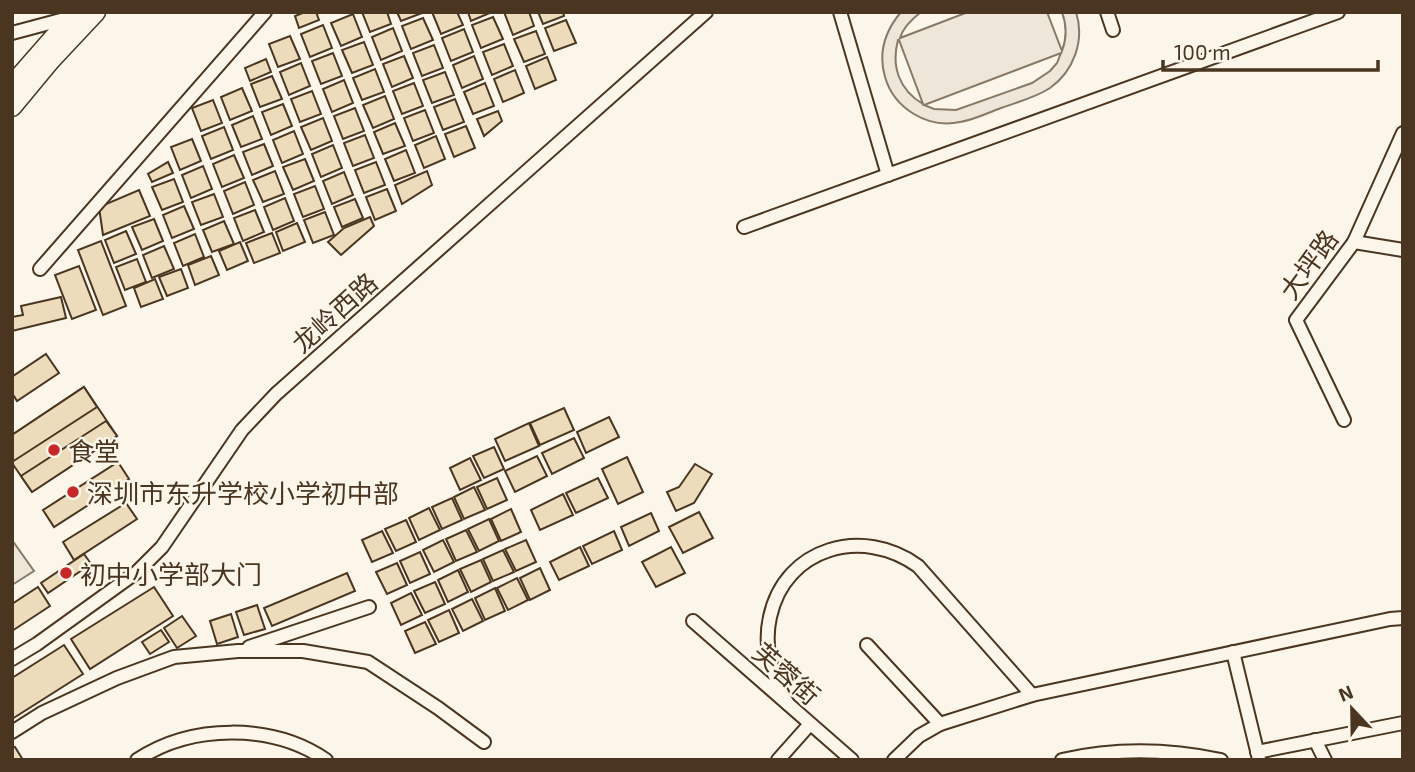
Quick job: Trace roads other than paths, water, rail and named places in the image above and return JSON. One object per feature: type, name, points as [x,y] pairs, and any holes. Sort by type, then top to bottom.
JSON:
[{"type":"main road","points":[[12,85],[83,15]]},
{"type":"main road","points":[[12,107],[51,60],[83,15]]},
{"type":"street","points":[[40,269],[265,12]]},
{"type":"street","name":"龙岭西路","points":[[12,659],[137,572],[162,547],[242,430],[276,394],[706,12]]},
{"type":"street","points":[[841,12],[888,175]]},
{"type":"street","points":[[1107,12],[1113,30]]},
{"type":"street","points":[[744,227],[1338,12]]},
{"type":"street","points":[[12,33],[83,15]]},
{"type":"street","name":"大坪路","points":[[1344,420],[1296,320],[1353,242],[1403,133]]},
{"type":"street","points":[[1353,242],[1403,250]]},
{"type":"street","points":[[788,704],[773,676],[769,661],[768,629],[774,603],[787,580],[806,562],[830,550],[856,545],[883,548],[918,566],[1032,695]]},
{"type":"street","points":[[238,651],[369,607]]},
{"type":"street","points":[[894,760],[919,736],[940,724],[1032,695],[1403,618]]},
{"type":"street","name":"芙蓉街","points":[[693,621],[852,760]]},
{"type":"street","points":[[867,646],[940,724]]},
{"type":"street","points":[[12,732],[42,713],[117,678],[174,657],[238,651],[303,651],[368,662],[484,742]]},
{"type":"street","points":[[1233,652],[1258,756],[1315,740],[1403,723]]},
{"type":"street","points":[[778,760],[810,723]]},
{"type":"street","points":[[137,760],[179,740],[214,733],[250,733],[285,740],[319,758]]},
{"type":"street","points":[[1315,740],[1325,760]]},
{"type":"street","points":[[1062,760],[1127,751],[1182,753],[1221,760]]},
{"type":"place","name":"食堂","points":[[54,450]]},
{"type":"place","name":"深圳市东升学校小学初中部","points":[[73,492]]},
{"type":"place","name":"初中小学部大门","points":[[66,573]]}]
